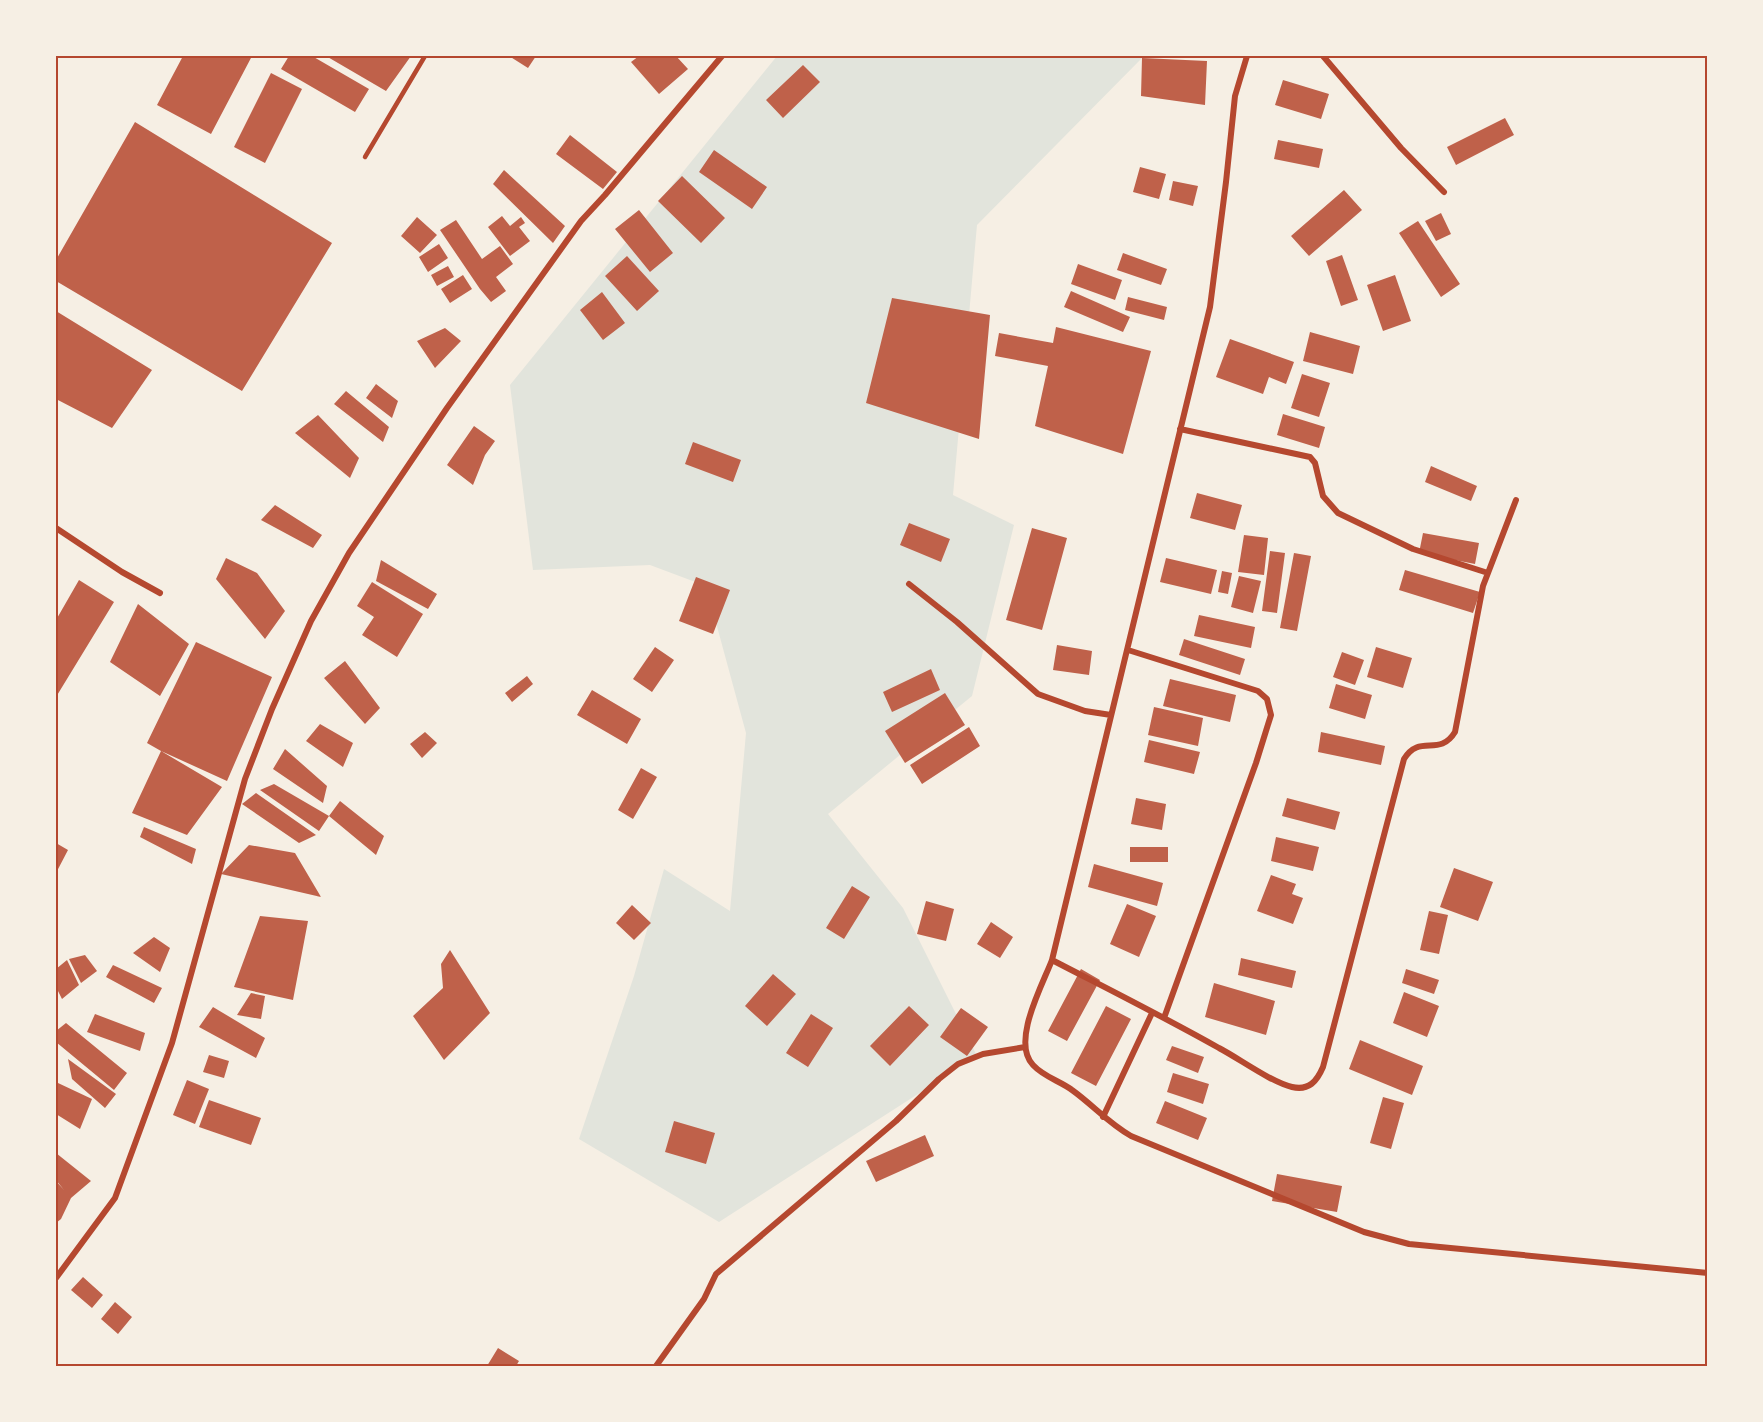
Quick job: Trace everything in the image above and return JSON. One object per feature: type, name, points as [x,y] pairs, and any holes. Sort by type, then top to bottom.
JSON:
[{"type":"street","points":[[56,1278],[115,1198],[172,1043],[245,779],[272,709],[311,621],[349,553],[447,408],[581,221],[606,195],[722,56]]},
{"type":"street","points":[[1247,56],[1235,96],[1211,298],[1052,960],[1028,1023],[1025,1036],[1027,1057],[1032,1065],[1044,1075],[1072,1089],[1102,1117],[1131,1136],[1386,1239],[1409,1244],[1707,1273]]},
{"type":"street","points":[[1323,56],[1401,148],[1444,192]]},
{"type":"street","points":[[1180,429],[1310,457],[1315,464],[1323,496],[1338,513],[1413,549],[1488,573]]},
{"type":"street","points":[[1052,960],[1164,1018],[1277,1081],[1292,1087],[1305,1088],[1314,1084],[1323,1067],[1404,759],[1409,750],[1420,746],[1442,745],[1450,740],[1455,732],[1477,613],[1488,573],[1516,500]]},
{"type":"street","points":[[56,528],[122,572],[160,593]]},
{"type":"street","points":[[909,584],[957,622],[1038,694],[1085,711],[1112,715]]},
{"type":"street","points":[[1128,650],[1258,691],[1266,699],[1271,715],[1164,1018]]},
{"type":"street","points":[[1102,1117],[1152,1013]]},
{"type":"street","points":[[656,1366],[704,1299],[717,1274],[896,1121],[939,1079],[958,1064],[983,1054],[1025,1047]]},
{"type":"lane","points":[[365,157],[425,56]]},
{"type":"shaded area","points":[[777,56],[1138,56],[1142,58],[977,225],[953,495],[1014,525],[972,696],[828,814],[903,908],[977,1056],[719,1222],[579,1139],[634,976],[664,869],[730,911],[746,733],[706,586],[650,565],[533,570],[510,385]]},
{"type":"building","points":[[183,56],[252,56],[211,134],[157,105]]},
{"type":"building","points":[[289,56],[312,56],[369,89],[355,112],[281,69]]},
{"type":"building","points":[[326,56],[411,56],[386,91]]},
{"type":"building","points":[[509,56],[536,56],[528,68]]},
{"type":"building","points":[[639,56],[676,56],[688,69],[659,94],[631,62]]},
{"type":"building","points":[[1142,58],[1207,61],[1205,105],[1141,96]]},
{"type":"building","points":[[803,65],[820,82],[783,118],[766,100]]},
{"type":"building","points":[[271,73],[302,89],[265,163],[234,147]]},
{"type":"building","points":[[1283,80],[1329,94],[1321,119],[1275,105]]},
{"type":"building","points":[[1505,118],[1514,135],[1456,165],[1447,147]]},
{"type":"building","points":[[135,122],[332,243],[242,391],[56,281],[56,260]]},
{"type":"building","points":[[570,135],[617,172],[603,189],[556,154]]},
{"type":"building","points":[[1278,140],[1323,149],[1319,168],[1274,159]]},
{"type":"building","points":[[714,150],[767,187],[752,209],[699,172]]},
{"type":"building","points":[[1140,167],[1166,174],[1159,199],[1133,192]]},
{"type":"building","points":[[504,170],[565,226],[553,243],[493,184]]},
{"type":"building","points":[[682,176],[725,218],[701,243],[658,201]]},
{"type":"building","points":[[1173,181],[1198,186],[1193,206],[1169,200]]},
{"type":"building","points":[[1344,190],[1362,210],[1309,256],[1291,236]]},
{"type":"building","points":[[639,210],[673,253],[650,272],[615,229]]},
{"type":"building","points":[[1441,213],[1451,234],[1436,241],[1425,221]]},
{"type":"building","points":[[502,216],[510,226],[521,217],[525,223],[519,227],[530,241],[510,256],[488,227]]},
{"type":"building","points":[[417,217],[437,235],[420,253],[401,236]]},
{"type":"building","points":[[456,220],[482,259],[500,246],[513,264],[496,277],[506,291],[491,302],[440,230]]},
{"type":"building","points":[[1418,221],[1460,284],[1441,297],[1399,233]]},
{"type":"building","points":[[439,244],[448,258],[428,272],[419,257]]},
{"type":"building","points":[[1123,253],[1167,269],[1161,285],[1117,270]]},
{"type":"building","points":[[1342,255],[1358,300],[1341,306],[1326,261]]},
{"type":"building","points":[[627,256],[659,291],[637,311],[605,276]]},
{"type":"building","points":[[1078,264],[1122,280],[1115,300],[1071,284]]},
{"type":"building","points":[[448,266],[454,277],[437,286],[431,275]]},
{"type":"building","points":[[463,275],[472,289],[450,303],[441,289]]},
{"type":"building","points":[[1395,275],[1411,321],[1383,331],[1367,285]]},
{"type":"building","points":[[1071,291],[1130,317],[1123,332],[1064,307]]},
{"type":"building","points":[[602,292],[625,323],[603,340],[580,310]]},
{"type":"building","points":[[1128,297],[1167,307],[1164,320],[1125,310]]},
{"type":"building","points":[[892,298],[990,315],[979,439],[866,403]]},
{"type":"building","points":[[56,311],[152,370],[112,428],[56,399]]},
{"type":"building","points":[[1056,327],[1151,351],[1123,454],[1035,426],[1048,366],[995,356],[999,333],[1053,343]]},
{"type":"building","points":[[445,328],[461,341],[435,368],[417,341]]},
{"type":"building","points":[[1310,332],[1360,346],[1353,374],[1303,361]]},
{"type":"building","points":[[1230,339],[1294,362],[1286,384],[1269,377],[1263,394],[1216,377]]},
{"type":"building","points":[[1302,374],[1330,383],[1319,417],[1291,408]]},
{"type":"building","points":[[376,384],[398,401],[392,418],[366,398]]},
{"type":"building","points":[[346,391],[389,427],[383,442],[334,404]]},
{"type":"building","points":[[1283,414],[1325,427],[1319,448],[1277,435]]},
{"type":"building","points":[[318,415],[359,458],[350,478],[295,433]]},
{"type":"building","points":[[474,426],[495,441],[485,455],[473,485],[447,465]]},
{"type":"building","points":[[693,442],[741,460],[733,482],[685,464]]},
{"type":"building","points":[[1431,466],[1477,486],[1471,501],[1425,482]]},
{"type":"building","points":[[1197,493],[1242,505],[1235,530],[1190,518]]},
{"type":"building","points":[[275,505],[322,535],[313,548],[261,520]]},
{"type":"building","points":[[909,523],[950,539],[941,562],[900,545]]},
{"type":"building","points":[[1032,528],[1067,538],[1042,630],[1006,620]]},
{"type":"building","points":[[1423,533],[1479,543],[1475,564],[1419,553]]},
{"type":"building","points":[[1244,535],[1268,538],[1264,575],[1238,572]]},
{"type":"building","points":[[1270,551],[1285,553],[1277,613],[1262,611]]},
{"type":"building","points":[[1294,553],[1311,556],[1297,631],[1280,628]]},
{"type":"building","points":[[226,558],[257,573],[285,611],[265,639],[216,579]]},
{"type":"building","points":[[1166,558],[1217,570],[1211,594],[1160,582]]},
{"type":"building","points":[[381,560],[437,594],[428,609],[376,581]]},
{"type":"building","points":[[1405,570],[1480,592],[1473,613],[1399,590]]},
{"type":"building","points":[[1222,571],[1232,573],[1228,594],[1218,592]]},
{"type":"building","points":[[1239,576],[1261,581],[1253,613],[1231,607]]},
{"type":"building","points":[[696,577],[730,590],[713,634],[679,621]]},
{"type":"building","points":[[79,580],[114,602],[56,697],[56,620]]},
{"type":"building","points":[[372,582],[423,614],[397,657],[362,635],[374,617],[357,606]]},
{"type":"building","points":[[138,604],[189,644],[160,696],[110,662]]},
{"type":"building","points":[[1199,615],[1255,627],[1251,648],[1194,636]]},
{"type":"building","points":[[1184,639],[1245,659],[1240,675],[1179,655]]},
{"type":"building","points":[[196,642],[272,677],[227,781],[147,743]]},
{"type":"building","points":[[1057,645],[1092,651],[1089,675],[1053,670]]},
{"type":"building","points":[[655,647],[674,660],[652,692],[633,679]]},
{"type":"building","points":[[1376,647],[1412,658],[1403,688],[1367,677]]},
{"type":"building","points":[[1342,652],[1364,660],[1355,685],[1333,677]]},
{"type":"building","points":[[345,661],[380,708],[365,724],[324,678]]},
{"type":"building","points":[[931,669],[940,690],[892,712],[883,692]]},
{"type":"building","points":[[527,676],[533,684],[512,702],[505,693]]},
{"type":"building","points":[[1170,679],[1236,695],[1230,722],[1163,706]]},
{"type":"building","points":[[1336,684],[1372,695],[1365,719],[1329,708]]},
{"type":"building","points":[[592,690],[641,719],[627,744],[577,715]]},
{"type":"building","points":[[945,693],[965,725],[905,763],[885,731]]},
{"type":"building","points":[[1154,707],[1203,718],[1198,746],[1148,735]]},
{"type":"building","points":[[320,724],[353,743],[343,767],[306,741]]},
{"type":"building","points":[[969,727],[980,746],[922,784],[910,765]]},
{"type":"building","points":[[425,732],[437,743],[422,758],[410,744]]},
{"type":"building","points":[[1321,732],[1385,746],[1381,765],[1318,752]]},
{"type":"building","points":[[1149,740],[1200,752],[1194,774],[1144,762]]},
{"type":"building","points":[[285,749],[327,786],[323,803],[273,769]]},
{"type":"building","points":[[161,751],[222,787],[187,835],[132,813]]},
{"type":"building","points":[[641,768],[657,777],[633,819],[618,810]]},
{"type":"building","points":[[274,784],[329,816],[319,831],[260,790]]},
{"type":"building","points":[[256,793],[316,835],[299,843],[242,804]]},
{"type":"building","points":[[1136,798],[1166,804],[1162,830],[1131,824]]},
{"type":"building","points":[[1287,798],[1340,812],[1335,830],[1282,816]]},
{"type":"building","points":[[340,801],[384,836],[376,855],[329,816]]},
{"type":"building","points":[[144,827],[196,849],[192,864],[140,837]]},
{"type":"building","points":[[1276,837],[1319,847],[1313,871],[1271,861]]},
{"type":"building","points":[[56,843],[68,850],[56,873]]},
{"type":"building","points":[[249,845],[295,853],[321,897],[221,874]]},
{"type":"building","points":[[1130,847],[1168,847],[1168,862],[1130,862]]},
{"type":"building","points":[[1094,864],[1163,883],[1157,906],[1088,887]]},
{"type":"building","points":[[1454,868],[1493,882],[1478,921],[1440,907]]},
{"type":"building","points":[[1271,875],[1296,884],[1292,894],[1303,898],[1293,924],[1257,911]]},
{"type":"building","points":[[852,886],[870,897],[844,939],[826,928]]},
{"type":"building","points":[[926,901],[954,909],[946,941],[917,934]]},
{"type":"building","points":[[1127,904],[1156,916],[1139,957],[1110,944]]},
{"type":"building","points":[[632,905],[651,923],[634,940],[616,923]]},
{"type":"building","points":[[1429,911],[1448,915],[1439,954],[1420,950]]},
{"type":"building","points":[[260,916],[308,921],[293,1000],[234,987]]},
{"type":"building","points":[[991,922],[1013,937],[1000,958],[977,944]]},
{"type":"building","points":[[154,937],[170,948],[160,972],[133,953]]},
{"type":"building","points":[[450,950],[490,1013],[444,1060],[413,1016],[443,988],[441,964]]},
{"type":"building","points":[[85,955],[97,971],[81,983],[69,959]]},
{"type":"building","points":[[1241,958],[1296,971],[1292,988],[1238,975]]},
{"type":"building","points":[[67,960],[79,985],[62,999],[56,987],[56,969]]},
{"type":"building","points":[[113,965],[162,988],[154,1003],[106,977]]},
{"type":"building","points":[[1081,969],[1100,980],[1067,1041],[1048,1031]]},
{"type":"building","points":[[1406,969],[1439,980],[1434,994],[1402,983]]},
{"type":"building","points":[[773,974],[796,994],[767,1026],[745,1006]]},
{"type":"building","points":[[1214,983],[1275,1001],[1266,1035],[1205,1017]]},
{"type":"building","points":[[1404,992],[1439,1006],[1427,1037],[1393,1023]]},
{"type":"building","points":[[251,993],[265,996],[261,1019],[237,1015]]},
{"type":"building","points":[[909,1006],[929,1025],[890,1066],[870,1046]]},
{"type":"building","points":[[1106,1006],[1131,1019],[1096,1086],[1071,1073]]},
{"type":"building","points":[[213,1007],[265,1038],[256,1058],[199,1027]]},
{"type":"building","points":[[961,1008],[988,1027],[967,1056],[940,1037]]},
{"type":"building","points":[[95,1014],[145,1033],[140,1051],[87,1032]]},
{"type":"building","points":[[811,1014],[833,1028],[808,1067],[786,1053]]},
{"type":"building","points":[[66,1023],[127,1073],[114,1090],[56,1042],[56,1031]]},
{"type":"building","points":[[1360,1040],[1423,1066],[1412,1095],[1349,1069]]},
{"type":"building","points":[[1172,1046],[1204,1057],[1198,1073],[1166,1060]]},
{"type":"building","points":[[209,1055],[229,1061],[224,1078],[203,1072]]},
{"type":"building","points":[[68,1059],[116,1094],[105,1108],[72,1079]]},
{"type":"building","points":[[1173,1073],[1209,1084],[1203,1104],[1167,1092]]},
{"type":"building","points":[[187,1080],[209,1089],[195,1124],[173,1115]]},
{"type":"building","points":[[58,1083],[92,1099],[80,1129],[56,1114]]},
{"type":"building","points":[[1383,1097],[1404,1103],[1391,1149],[1370,1143]]},
{"type":"building","points":[[209,1100],[261,1118],[251,1145],[199,1127]]},
{"type":"building","points":[[1165,1101],[1207,1118],[1198,1140],[1156,1123]]},
{"type":"building","points":[[674,1121],[715,1133],[706,1164],[665,1152]]},
{"type":"building","points":[[925,1135],[934,1156],[876,1182],[866,1161]]},
{"type":"building","points":[[56,1153],[91,1181],[71,1198],[61,1219],[56,1223],[56,1181],[64,1190],[56,1180]]},
{"type":"building","points":[[1277,1174],[1342,1186],[1337,1212],[1272,1201]]},
{"type":"building","points":[[83,1277],[103,1295],[92,1308],[71,1290]]},
{"type":"building","points":[[115,1302],[132,1317],[118,1334],[101,1319]]},
{"type":"building","points":[[498,1348],[519,1361],[516,1366],[487,1366]]}]
